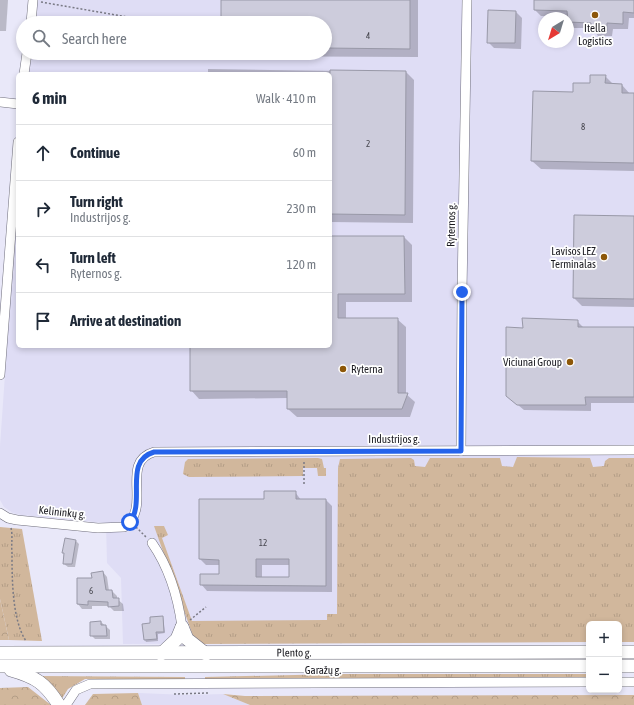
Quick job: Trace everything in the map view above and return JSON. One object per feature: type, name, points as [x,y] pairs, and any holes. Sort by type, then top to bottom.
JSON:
[{"type":"highway","points":[[182,627],[187,639],[206,654]]},
{"type":"highway","points":[[161,654],[177,640],[182,627]]},
{"type":"highway","name":"Plento g.","points":[[0,653],[206,654],[586,652]]},
{"type":"highway","points":[[622,652],[634,652]]},
{"type":"highway","name":"Plento g.","points":[[0,666],[586,666]]},
{"type":"highway","points":[[0,666],[38,679],[59,705]]},
{"type":"highway","points":[[622,666],[634,666]]},
{"type":"street","points":[[32,16],[33,0]]},
{"type":"street","name":"Ryternos g.","points":[[461,451],[462,284],[467,0]]},
{"type":"street","points":[[24,72],[26,60]]},
{"type":"street","points":[[0,102],[16,104]]},
{"type":"street","points":[[0,375],[16,168]]},
{"type":"street","name":"Industrijos g.","points":[[127,524],[137,507],[138,464],[143,456],[154,452],[634,450]]},
{"type":"street","name":"Kelininkų g.","points":[[4,516],[98,528],[127,524]]},
{"type":"street","points":[[152,543],[163,559],[170,574],[180,608],[182,627]]},
{"type":"street","name":"Garažų g.","points":[[66,705],[76,690],[90,684],[586,682]]},
{"type":"street","points":[[622,682],[634,682]]},
{"type":"path","points":[[33,0],[123,16]]},
{"type":"path","points":[[304,452],[304,484]]},
{"type":"path","points":[[4,516],[12,533],[14,590],[20,632],[33,653]]},
{"type":"path","points":[[127,524],[152,543]]},
{"type":"path","points":[[182,627],[206,607]]},
{"type":"shaded area","points":[[37,0],[634,0],[634,642],[622,642],[622,621],[586,621],[586,642],[123,644],[121,578],[107,563],[106,523],[21,515],[13,513],[4,507],[0,500],[0,446],[16,218],[16,348],[332,348],[332,72],[28,72],[29,60],[332,60],[332,16],[35,16]]},
{"type":"shaded area","points":[[138,693],[188,695],[223,694],[250,705],[142,705]]},
{"type":"green space","points":[[517,457],[590,458],[593,467],[604,466],[605,461],[609,458],[634,458],[634,642],[622,642],[622,621],[586,621],[586,642],[200,644],[193,636],[154,526],[164,526],[168,535],[162,538],[192,621],[327,620],[327,614],[337,614],[338,468],[340,459],[411,458],[414,460],[415,466],[425,467],[430,458],[500,458],[502,466],[513,467]]},
{"type":"green space","points":[[188,459],[322,459],[324,468],[326,468],[326,476],[318,476],[317,468],[303,468],[303,476],[189,477],[183,474],[185,462]]},
{"type":"green space","points":[[0,527],[22,529],[42,641],[9,640],[0,599]]},
{"type":"green space","points":[[0,599],[9,640],[0,640]]},
{"type":"green space","points":[[336,674],[586,674],[586,677],[205,680],[205,677]]},
{"type":"green space","points":[[39,676],[185,677],[185,679],[85,679],[68,689],[61,700]]},
{"type":"green space","points":[[28,687],[51,705],[0,705],[0,688]]},
{"type":"green space","points":[[138,693],[142,705],[85,705],[93,694]]},
{"type":"green space","points":[[223,694],[245,696],[634,695],[634,705],[250,705]]},
{"type":"building","points":[[221,0],[410,0],[410,49],[332,48],[332,16],[221,16]]},
{"type":"building","name":"Itella Logistics","points":[[534,0],[634,0],[634,13],[623,12],[623,24],[607,23],[607,31],[591,30],[591,23],[574,22],[574,12],[534,10]]},
{"type":"building","points":[[488,10],[516,11],[515,43],[487,43]]},
{"type":"building","points":[[330,70],[406,71],[405,215],[332,214],[332,72],[330,72]]},
{"type":"building","points":[[590,75],[606,75],[605,83],[622,84],[622,93],[634,93],[634,163],[531,161],[533,91],[573,92],[573,83],[590,83]]},
{"type":"building","name":"Lavisos LEZ Terminalas","points":[[574,215],[634,216],[634,299],[573,298]]},
{"type":"building","points":[[332,236],[404,236],[405,294],[338,294],[338,318],[398,318],[398,393],[408,393],[402,409],[287,409],[287,391],[190,391],[190,348],[332,348]]},
{"type":"building","name":"Viciunai Group","points":[[522,318],[578,320],[578,327],[634,327],[634,397],[585,397],[586,405],[517,405],[506,396],[506,327],[523,328]]},
{"type":"building","points":[[264,491],[296,491],[296,499],[326,499],[326,586],[200,585],[200,574],[219,574],[219,560],[199,559],[199,499],[264,499]],"holes":[[[256,559],[289,559],[289,577],[256,577]]]},
{"type":"building","points":[[65,538],[76,540],[72,564],[63,564],[64,553],[62,553]]},
{"type":"building","points":[[103,571],[106,590],[112,590],[113,598],[119,598],[119,606],[108,607],[108,602],[88,601],[88,605],[77,604],[77,578],[92,578],[91,573]]},
{"type":"building","points":[[163,616],[164,632],[156,632],[157,639],[144,640],[142,624],[150,623],[150,617]]},
{"type":"building","points":[[101,621],[101,625],[106,625],[107,636],[90,636],[90,622]]},
{"type":"place","name":"Itella Logistics","points":[[595,15]]},
{"type":"place","name":"Lavisos LEZ Terminalas","points":[[604,257]]},
{"type":"place","name":"Viciunai Group","points":[[570,362]]},
{"type":"place","name":"Ryterna","points":[[343,369]]},
{"type":"route","points":[[130,522],[137,507],[136,475],[138,464],[143,456],[154,452],[461,451],[462,292]]}]
